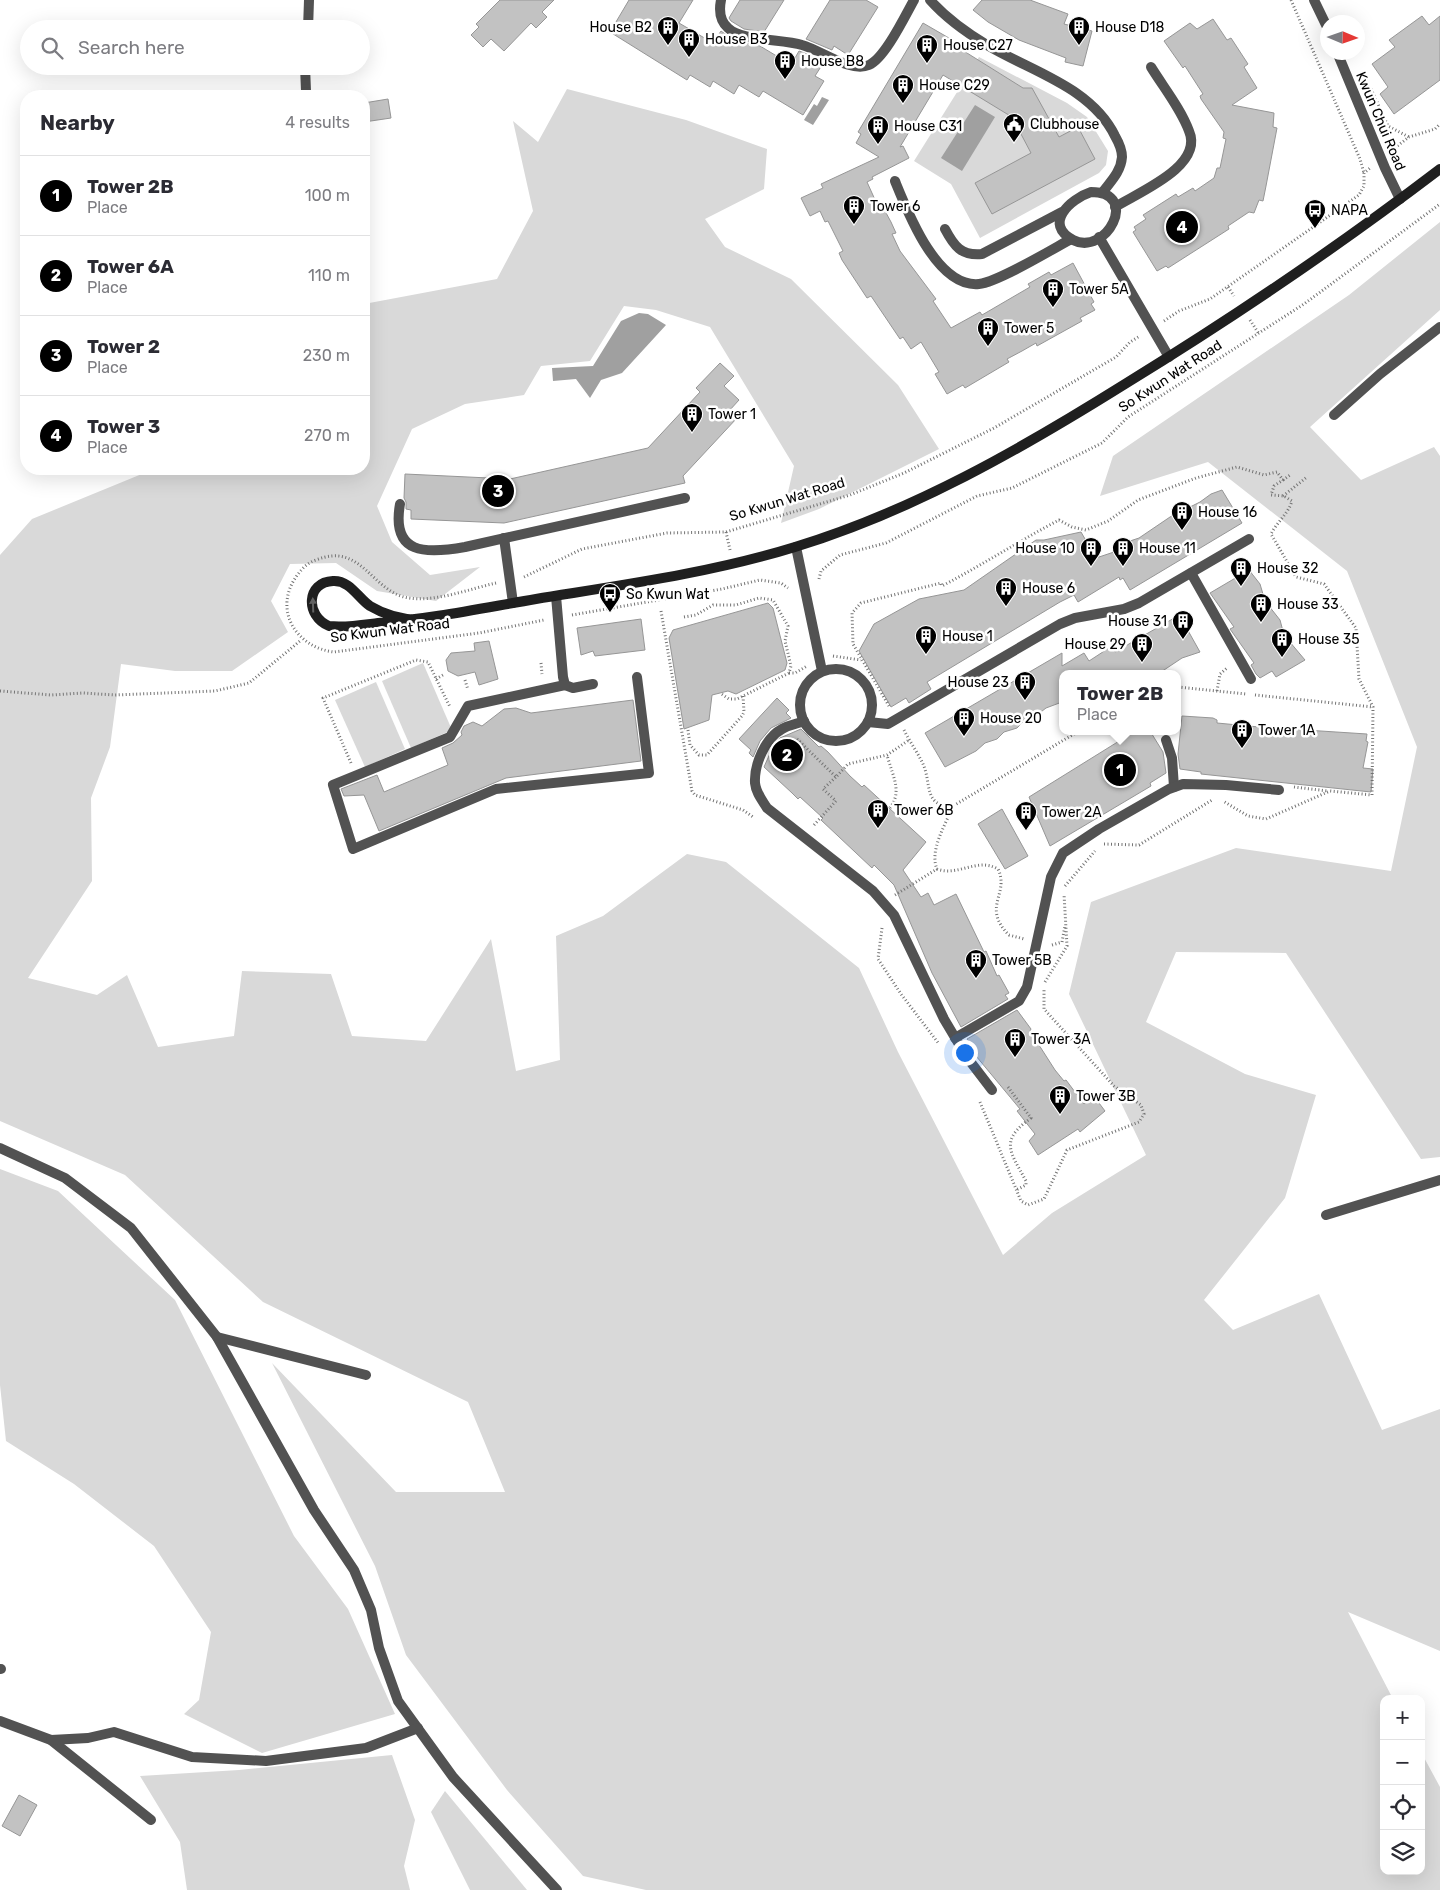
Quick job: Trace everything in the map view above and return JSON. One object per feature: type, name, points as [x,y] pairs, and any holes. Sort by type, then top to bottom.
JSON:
[{"type":"street","points":[[308,20],[309,0]]},
{"type":"street","points":[[721,0],[719,8],[723,22],[733,32],[802,45],[845,64],[862,67],[877,60],[914,0]]},
{"type":"street","points":[[930,0],[959,26],[986,45],[1074,91],[1097,108],[1111,127],[1121,147],[1122,156],[1118,172],[1102,194]]},
{"type":"street","points":[[1314,0],[1321,15]]},
{"type":"street","name":"Kwun Chui Road","points":[[1340,60],[1381,160],[1400,199]]},
{"type":"street","points":[[1115,207],[1182,166],[1191,150],[1190,132],[1151,68]]},
{"type":"street","points":[[305,75],[306,90]]},
{"type":"street","name":"So Kwun Wat Road","points":[[418,620],[404,619],[379,611],[340,582],[327,582],[321,585],[311,602],[317,620],[329,626],[418,620],[733,563],[796,547],[868,521],[958,480],[1085,409],[1243,311],[1336,247],[1440,169]]},
{"type":"street","points":[[895,181],[927,246],[944,270],[960,282],[969,284],[989,282],[1071,240],[1086,242],[1099,237],[1111,229],[1115,223],[1115,207],[1112,200],[1102,194],[1091,192],[1066,205],[1062,212],[1062,228],[1071,240]]},
{"type":"street","points":[[945,229],[954,247],[974,255],[982,254],[1062,212]]},
{"type":"street","points":[[1099,237],[1169,357]]},
{"type":"street","points":[[1334,415],[1380,374],[1440,327]]},
{"type":"street","points":[[400,504],[398,530],[408,545],[417,549],[448,550],[685,498]]},
{"type":"street","points":[[504,538],[513,603]]},
{"type":"street","points":[[868,722],[888,724],[1060,624],[1075,618],[1124,609],[1249,539]]},
{"type":"street","points":[[796,547],[822,671]]},
{"type":"street","points":[[1191,573],[1251,679]]},
{"type":"street","points":[[556,596],[565,686]]},
{"type":"street","points":[[830,669],[847,670],[864,681],[872,701],[868,722],[861,731],[852,737],[830,740],[819,737],[804,721],[800,706],[803,690],[809,680],[822,671],[830,669]]},
{"type":"street","points":[[593,684],[573,688],[565,686],[468,706],[450,736],[333,785],[353,849],[496,789],[649,773],[637,677]]},
{"type":"street","points":[[804,721],[786,728],[772,738],[762,751],[755,783],[758,795],[767,808],[873,891],[894,915],[955,1038],[992,1090]]},
{"type":"street","points":[[1166,740],[1172,758],[1174,787]]},
{"type":"street","points":[[955,1038],[1018,1002],[1027,987],[1051,877],[1063,853],[1100,829],[1174,787],[1183,784],[1226,785],[1279,790]]},
{"type":"street","points":[[0,1148],[65,1178],[131,1228],[217,1337],[314,1510],[354,1570],[371,1610],[378,1648],[398,1701],[453,1777],[557,1890]]},
{"type":"street","points":[[1326,1215],[1440,1180]]},
{"type":"street","points":[[217,1337],[366,1375]]},
{"type":"street","points":[[0,1721],[51,1740],[151,1820]]},
{"type":"street","points":[[51,1740],[88,1738],[114,1732],[192,1757],[266,1761],[366,1748],[418,1728]]},
{"type":"path","points":[[1291,0],[1360,159],[1364,173],[1409,137],[1434,129],[1440,124]]},
{"type":"path","name":"Kwun Chui Road","points":[[1369,85],[1388,126],[1409,137]]},
{"type":"path","name":"So Kwun Wat Road","points":[[1364,173],[1364,186],[1359,195],[1210,299],[1179,311],[1130,342],[1116,357],[994,428],[904,473],[850,495],[726,532],[667,533],[582,549],[522,578],[430,598],[409,598],[384,587],[356,561],[341,557],[323,558],[307,564],[295,577],[288,594],[287,612],[293,627],[302,639],[316,648],[334,652],[479,633],[558,617],[722,589],[760,580],[781,583],[790,590],[795,598],[819,593],[821,571],[840,555],[886,542],[977,496],[1012,488],[1102,443],[1128,417],[1304,304],[1440,204]]},
{"type":"path","points":[[818,659],[833,656],[861,660],[853,644],[852,619],[852,613],[860,603],[941,583],[942,586],[1059,520],[1072,527],[1086,530],[1108,521],[1138,500],[1154,493],[1176,488],[1196,478],[1237,467],[1264,475],[1277,472],[1282,480]]},
{"type":"path","points":[[1279,790],[1280,786],[1372,796],[1373,707],[1359,679],[1356,628],[1324,584],[1296,576],[1271,534],[1278,520],[1288,512],[1292,503],[1290,499],[1271,495],[1274,486],[1290,475]]},
{"type":"path","points":[[1282,496],[1307,477]]},
{"type":"path","points":[[684,617],[714,606],[736,605],[760,598],[767,598],[777,606],[781,617],[788,626],[785,641],[791,666],[789,673],[743,696],[728,699],[720,693]]},
{"type":"path","points":[[661,611],[692,791],[695,795],[743,810],[760,822]]},
{"type":"path","points":[[0,691],[51,695],[83,693],[115,695],[215,691],[249,683],[300,641]]},
{"type":"path","points":[[356,776],[323,698],[416,660],[428,662],[458,723]]},
{"type":"path","points":[[1217,691],[1220,674],[1224,669],[1240,661]]},
{"type":"path","points":[[436,679],[443,675]]},
{"type":"path","points":[[1181,687],[1373,707]]},
{"type":"path","points":[[688,730],[692,748],[699,755],[706,754],[742,716],[744,712],[743,696]]},
{"type":"path","points":[[786,728],[836,777]]},
{"type":"path","points":[[922,761],[930,795],[943,806],[953,806],[1072,735]]},
{"type":"path","points":[[803,837],[836,801],[823,789],[848,764],[887,755],[910,740]]},
{"type":"path","points":[[885,813],[894,805],[897,798],[887,755]]},
{"type":"path","points":[[978,1098],[983,1105],[1016,1190],[1024,1205],[1044,1199],[1067,1150],[1139,1122],[1144,1114],[1142,1105],[1114,1086],[1044,1009],[1044,983],[1067,946],[1067,922],[1063,888],[1103,844],[1139,845],[1213,799],[1219,799],[1248,816],[1266,819],[1330,791]]},
{"type":"path","points":[[936,869],[933,861],[935,852],[953,806]]},
{"type":"path","points":[[910,886],[936,869],[954,872],[983,864],[998,868],[1001,882],[995,908],[1000,923],[1009,935],[1059,944],[1062,942],[1067,922]]},
{"type":"path","points":[[880,922],[883,934],[878,959],[901,994],[945,1052]]},
{"type":"path","points":[[992,1090],[1004,1082],[1032,1118],[1012,1134],[1010,1143],[1011,1152],[1026,1181],[1026,1184],[1016,1190]]},
{"type":"shaded area","name":"Clubhouse","points":[[979,57],[1067,103],[1087,117],[1108,151],[1106,165],[1099,173],[980,238],[951,184],[914,161]]},
{"type":"shaded area","points":[[567,89],[686,120],[767,149],[764,189],[705,219],[725,247],[791,279],[898,385],[939,449],[819,509],[781,523],[794,466],[710,327],[656,310],[624,306],[590,361],[541,366],[524,395],[465,404],[412,429],[377,506],[392,542],[430,575],[480,567],[436,601],[377,591],[336,563],[290,564],[271,601],[288,632],[232,671],[175,671],[121,664],[110,747],[91,798],[92,881],[28,978],[97,995],[127,975],[158,1047],[234,1036],[242,971],[331,974],[352,1036],[426,1041],[491,939],[516,1071],[560,1060],[556,936],[603,916],[687,854],[726,862],[859,968],[898,1052],[1003,1255],[1052,1213],[1146,1155],[1069,994],[1091,902],[1236,848],[1391,871],[1417,747],[1347,571],[1208,462],[1100,496],[1113,456],[1349,295],[1440,222],[1440,310],[1310,427],[1361,480],[1434,447],[1440,456],[1440,1157],[1421,1159],[1286,953],[1176,952],[1146,1022],[1245,1074],[1316,1095],[1285,1198],[1204,1300],[1233,1330],[1319,1294],[1382,1430],[1440,1409],[1440,1651],[1348,1612],[1391,1695],[1380,1695],[1380,1875],[1425,1875],[1425,1759],[1440,1787],[1440,1890],[646,1890],[583,1876],[507,1790],[406,1655],[375,1566],[272,1363],[396,1492],[505,1492],[468,1402],[263,1302],[125,1175],[0,1121],[0,555],[32,519],[139,475],[370,475],[370,303],[497,279],[533,211],[513,121],[538,142]]},
{"type":"shaded area","points":[[822,97],[829,100],[813,125],[804,120],[814,104],[817,106]]},
{"type":"shaded area","points":[[975,105],[995,117],[962,171],[941,158]]},
{"type":"shaded area","points":[[639,313],[648,314],[666,325],[622,373],[601,380],[590,398],[576,379],[553,381],[552,368],[593,366],[621,321]]},
{"type":"shaded area","points":[[423,663],[452,730],[411,748],[382,681]]},
{"type":"shaded area","points":[[376,682],[405,749],[365,767],[335,700]]},
{"type":"shaded area","points":[[0,1169],[58,1191],[175,1300],[294,1536],[348,1609],[395,1714],[262,1753],[184,1714],[199,1700],[211,1632],[154,1546],[74,1484],[6,1441],[0,1385]]},
{"type":"shaded area","points":[[392,1755],[415,1820],[404,1866],[410,1890],[187,1890],[180,1842],[140,1776],[239,1770]]},
{"type":"shaded area","points":[[445,1791],[527,1890],[470,1890],[431,1812]]},
{"type":"building","points":[[500,0],[554,0],[542,12],[547,17],[536,28],[531,23],[504,51],[491,39],[483,47],[471,35],[479,27],[476,24]]},
{"type":"building","points":[[629,0],[693,0],[679,23],[713,43],[721,31],[732,39],[760,46],[785,61],[790,54],[795,58],[799,51],[807,54],[824,62],[815,76],[824,81],[803,115],[763,91],[759,97],[739,85],[734,94],[713,81],[710,87],[690,75],[687,80],[610,32]]},
{"type":"building","points":[[740,0],[784,0],[764,32],[744,29],[731,21],[729,18]]},
{"type":"building","points":[[830,0],[866,0],[878,7],[848,55],[834,46],[832,50],[806,39]]},
{"type":"building","points":[[982,0],[1030,0],[1068,14],[1064,24],[1092,31],[1083,66],[1065,62],[1066,58],[1019,40],[988,22],[973,10]]},
{"type":"building","points":[[1422,16],[1429,25],[1440,16],[1440,80],[1394,114],[1380,94],[1388,87],[1372,64],[1395,47],[1389,40]]},
{"type":"building","points":[[1213,19],[1227,40],[1231,38],[1248,64],[1244,67],[1257,88],[1232,105],[1274,113],[1273,127],[1277,128],[1263,201],[1259,200],[1254,213],[1249,212],[1228,226],[1229,229],[1168,268],[1166,266],[1157,271],[1133,232],[1136,230],[1134,227],[1146,219],[1143,215],[1176,194],[1178,197],[1193,188],[1195,191],[1214,178],[1217,168],[1220,168],[1226,139],[1223,138],[1224,132],[1201,99],[1200,96],[1203,94],[1185,66],[1183,68],[1164,41],[1190,23],[1197,29]]},
{"type":"building","points":[[923,23],[961,45],[959,48],[1023,88],[1032,88],[1059,137],[1078,127],[1095,159],[992,214],[975,183],[1031,153],[1012,117],[943,75],[900,147],[903,146],[909,158],[872,177],[873,179],[867,182],[881,213],[885,211],[891,222],[896,233],[892,234],[900,251],[936,299],[933,301],[951,328],[980,312],[982,315],[1030,287],[1028,284],[1049,272],[1051,275],[1073,263],[1094,302],[1091,304],[1095,310],[1080,318],[1082,321],[1037,346],[1036,343],[1007,359],[1009,362],[965,388],[963,385],[947,394],[935,374],[939,372],[921,342],[911,349],[903,337],[900,339],[871,296],[867,298],[842,260],[839,253],[843,251],[828,221],[825,222],[820,211],[810,216],[801,198],[823,188],[821,184],[879,157],[856,143],[861,134],[858,132]]},
{"type":"building","points":[[388,99],[391,118],[370,121],[370,102]]},
{"type":"building","points":[[720,363],[734,376],[724,386],[739,400],[729,411],[737,418],[683,476],[685,483],[504,523],[411,519],[411,510],[406,509],[404,498],[405,474],[510,479],[648,448],[700,392],[696,388]]},
{"type":"building","points":[[1222,490],[1242,523],[1130,590],[1123,578],[1120,580],[1119,577],[1078,602],[1074,595],[1060,602],[927,682],[931,689],[909,703],[906,698],[891,707],[859,651],[874,624],[919,599],[964,590],[1036,540],[1081,532],[1096,558],[1120,550],[1130,541],[1139,538],[1170,517],[1200,502],[1211,494]]},
{"type":"building","points":[[1249,570],[1260,584],[1265,601],[1280,620],[1284,635],[1305,660],[1276,677],[1272,671],[1260,678],[1256,674],[1251,665],[1254,663],[1230,629],[1234,627],[1210,593]]},
{"type":"building","points":[[768,603],[773,608],[787,663],[785,670],[736,694],[728,691],[712,695],[709,720],[684,729],[669,638],[673,630]]},
{"type":"building","points":[[1176,617],[1183,629],[1186,627],[1200,652],[1182,658],[1164,670],[1059,670],[1059,703],[1026,719],[1017,728],[1004,732],[997,739],[985,743],[976,751],[945,767],[925,733],[1062,653],[1062,666],[1084,653],[1089,661],[1112,646],[1115,652]]},
{"type":"building","points":[[641,619],[645,650],[595,656],[593,651],[581,655],[577,628]]},
{"type":"building","points":[[489,641],[498,679],[479,685],[475,672],[458,676],[448,671],[446,660],[451,653],[475,651],[474,643]]},
{"type":"building","points":[[777,698],[789,710],[786,713],[791,718],[771,728],[760,741],[753,757],[749,753],[751,750],[739,739]]},
{"type":"building","points":[[633,700],[641,761],[506,778],[379,831],[364,795],[344,796],[341,789],[377,775],[384,792],[448,765],[442,748],[453,743],[462,735],[461,732],[464,726],[473,722],[482,726],[504,709],[516,708],[531,713]]},
{"type":"building","points":[[1182,716],[1213,718],[1217,720],[1217,723],[1367,734],[1366,741],[1368,742],[1363,768],[1373,769],[1371,792],[1201,774],[1201,772],[1180,769],[1178,754]]},
{"type":"building","points":[[801,729],[819,747],[821,746],[828,752],[862,787],[864,785],[926,842],[903,870],[921,897],[928,893],[934,905],[956,894],[984,952],[986,951],[997,976],[999,975],[1009,993],[1005,995],[1008,999],[961,1027],[932,973],[894,885],[874,865],[872,868],[821,820],[823,818],[800,797],[798,799],[764,767],[772,749],[780,738]]},
{"type":"building","points":[[1123,735],[1152,735],[1163,752],[1166,773],[1150,783],[1151,786],[1050,846],[1029,797],[1124,738]]},
{"type":"building","points":[[1002,809],[1028,856],[1005,869],[978,824]]},
{"type":"building","points":[[1017,1010],[1031,1029],[1030,1031],[1055,1070],[1064,1081],[1066,1080],[1084,1104],[1090,1099],[1092,1101],[1096,1099],[1105,1111],[1080,1132],[1078,1129],[1038,1155],[1029,1141],[1035,1134],[1017,1111],[1020,1109],[976,1056],[978,1054],[967,1039]]},
{"type":"building","points":[[19,1795],[37,1805],[20,1836],[2,1826]]},
{"type":"place","name":"House B2","points":[[668,46]]},
{"type":"place","name":"House D18","points":[[1079,46]]},
{"type":"place","name":"House B3","points":[[689,58]]},
{"type":"place","name":"House C27","points":[[927,64]]},
{"type":"place","name":"House B8","points":[[785,80]]},
{"type":"place","name":"House C29","points":[[903,104]]},
{"type":"place","name":"Clubhouse","points":[[1014,143]]},
{"type":"place","name":"House C31","points":[[878,145]]},
{"type":"place","name":"Tower 6","points":[[854,225]]},
{"type":"place","name":"Tower 3","points":[[1182,227]]},
{"type":"place","name":"NAPA","points":[[1315,229]]},
{"type":"place","name":"Tower 5A","points":[[1053,308]]},
{"type":"place","name":"Tower 5","points":[[988,347]]},
{"type":"place","name":"Tower 1","points":[[692,433]]},
{"type":"place","name":"Tower 2","points":[[498,491]]},
{"type":"place","name":"House 16","points":[[1182,531]]},
{"type":"place","name":"House 10","points":[[1091,567]]},
{"type":"place","name":"House 11","points":[[1123,567]]},
{"type":"place","name":"House 32","points":[[1241,587]]},
{"type":"place","name":"House 6","points":[[1006,607]]},
{"type":"place","name":"So Kwun Wat","points":[[610,613]]},
{"type":"place","name":"House 33","points":[[1261,623]]},
{"type":"place","name":"House 31","points":[[1183,640]]},
{"type":"place","name":"House 1","points":[[926,655]]},
{"type":"place","name":"House 35","points":[[1282,658]]},
{"type":"place","name":"House 29","points":[[1142,663]]},
{"type":"place","name":"House 23","points":[[1025,701]]},
{"type":"place","name":"House 20","points":[[964,737]]},
{"type":"place","name":"Tower 1A","points":[[1242,749]]},
{"type":"place","name":"Tower 6A","points":[[787,755]]},
{"type":"place","name":"Tower 2B","points":[[1120,770]]},
{"type":"place","name":"Tower 6B","points":[[878,829]]},
{"type":"place","name":"Tower 2A","points":[[1026,831]]},
{"type":"place","name":"Tower 5B","points":[[976,979]]},
{"type":"place","name":"Tower 3A","points":[[1015,1058]]},
{"type":"place","name":"Tower 3B","points":[[1060,1115]]}]
